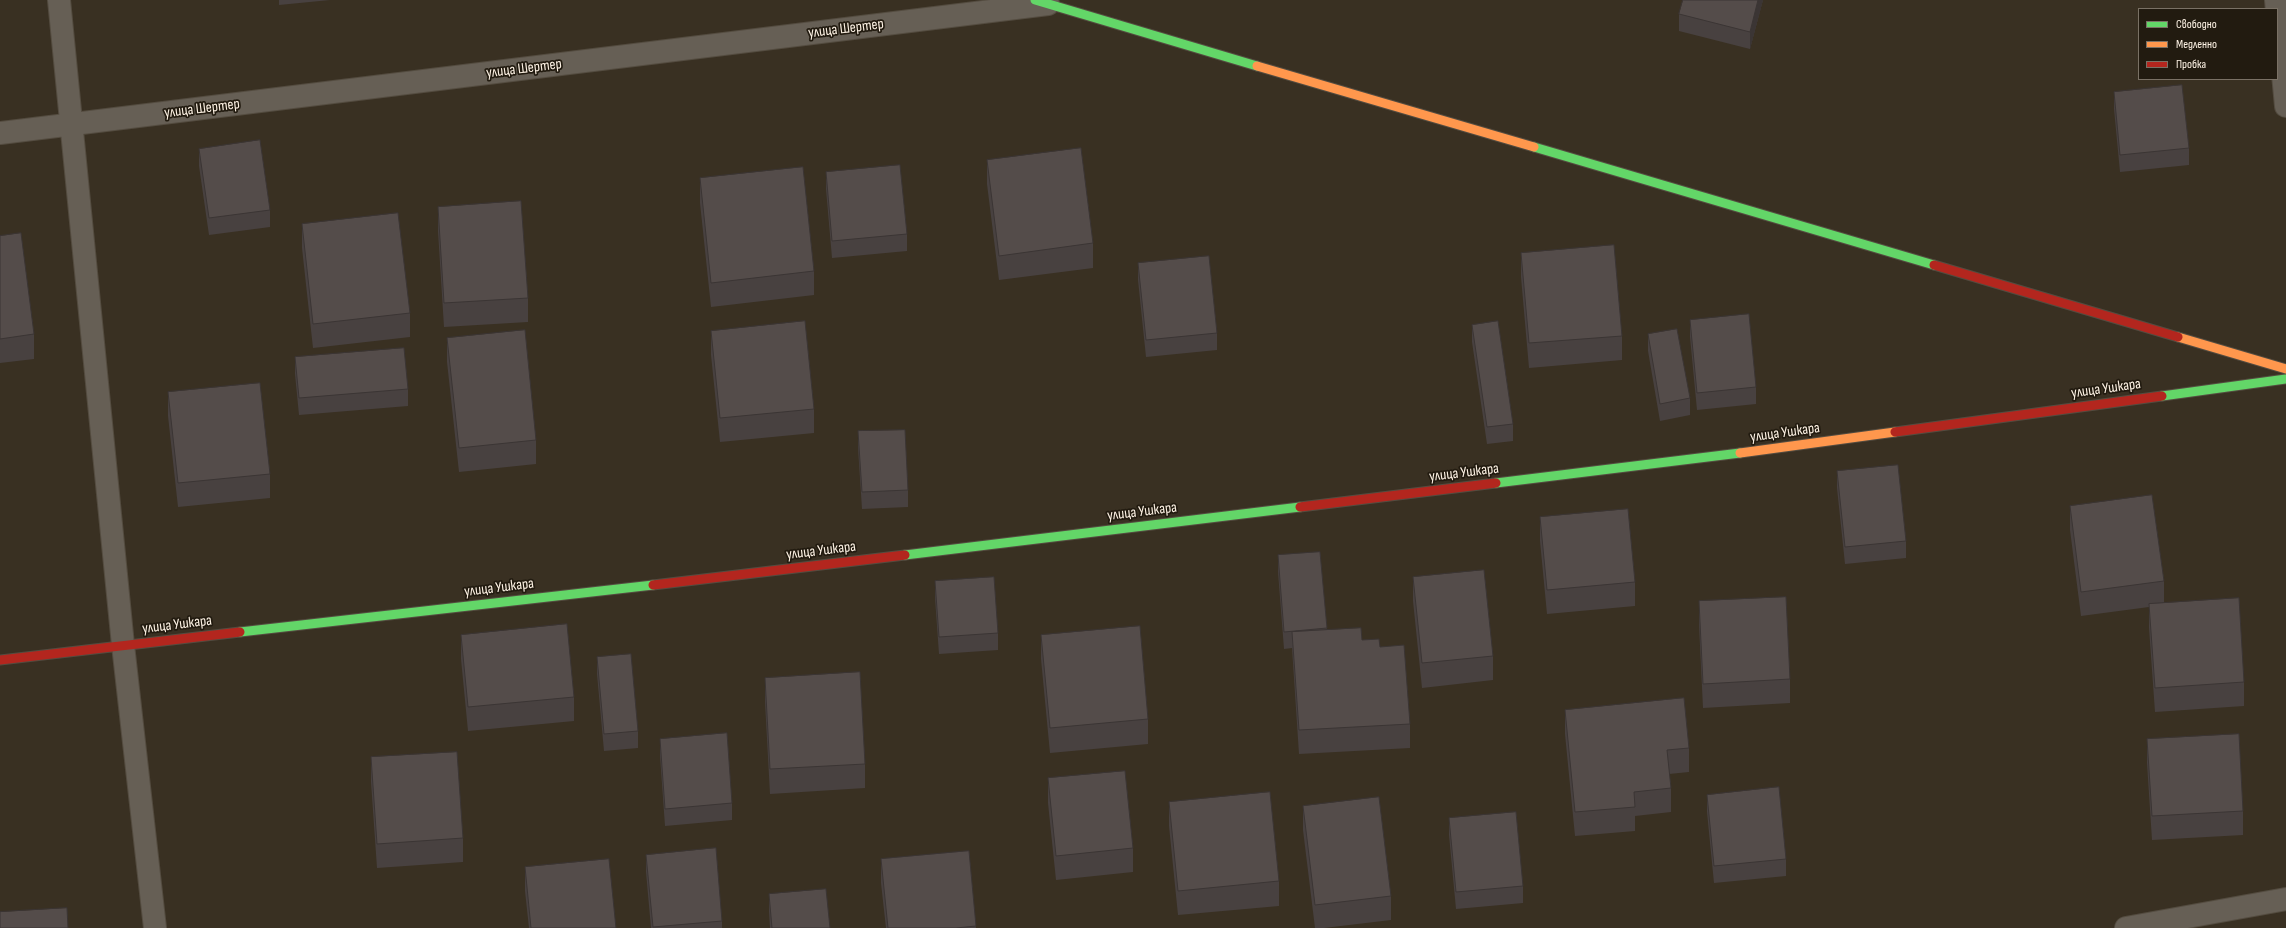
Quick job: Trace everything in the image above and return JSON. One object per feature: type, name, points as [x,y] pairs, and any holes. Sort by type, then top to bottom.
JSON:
[{"type":"street","points":[[59,0],[123,645],[155,928]]},
{"type":"street","points":[[1041,2],[2286,369]]},
{"type":"street","name":"улица Шертер","points":[[0,133],[1041,2]]},
{"type":"street","points":[[2278,21],[2286,106]]},
{"type":"street","name":"улица Ушкара","points":[[0,660],[882,558],[1685,460],[2286,379]]},
{"type":"street","points":[[2126,928],[2286,899]]},
{"type":"building","points":[[1683,0],[1758,0],[1750,32],[1679,14]]},
{"type":"building","points":[[2182,85],[2189,148],[2120,155],[2114,92]]},
{"type":"building","points":[[260,140],[270,210],[209,218],[199,149]]},
{"type":"building","points":[[1081,148],[1093,243],[999,256],[987,160]]},
{"type":"building","points":[[900,165],[907,234],[832,241],[826,172]]},
{"type":"building","points":[[803,167],[814,271],[711,283],[700,178]]},
{"type":"building","points":[[521,201],[528,298],[444,303],[438,207]]},
{"type":"building","points":[[398,213],[410,313],[313,324],[302,224]]},
{"type":"building","points":[[21,233],[34,334],[0,339],[0,236]]},
{"type":"building","points":[[1614,245],[1622,336],[1529,343],[1521,253]]},
{"type":"building","points":[[1209,256],[1217,333],[1146,340],[1138,263]]},
{"type":"building","points":[[1749,314],[1756,387],[1697,393],[1690,320]]},
{"type":"building","points":[[805,321],[814,409],[720,418],[711,331]]},
{"type":"building","points":[[1498,321],[1513,424],[1487,427],[1472,325]]},
{"type":"building","points":[[1677,329],[1690,398],[1660,404],[1648,334]]},
{"type":"building","points":[[525,330],[536,440],[459,448],[447,338]]},
{"type":"building","points":[[404,348],[408,389],[299,398],[295,357]]},
{"type":"building","points":[[260,383],[270,474],[178,483],[168,392]]},
{"type":"building","points":[[905,430],[908,490],[862,492],[858,431]]},
{"type":"building","points":[[1898,465],[1906,541],[1845,547],[1837,471]]},
{"type":"building","points":[[2152,495],[2164,581],[2081,592],[2070,506]]},
{"type":"building","points":[[1628,509],[1635,582],[1547,590],[1540,517]]},
{"type":"building","points":[[1320,552],[1327,628],[1284,632],[1278,555]]},
{"type":"building","points":[[1484,570],[1493,656],[1422,663],[1413,577]]},
{"type":"building","points":[[994,577],[998,633],[939,637],[935,581]]},
{"type":"building","points":[[1786,597],[1790,679],[1703,684],[1699,601]]},
{"type":"building","points":[[2239,598],[2244,682],[2155,688],[2149,604]]},
{"type":"building","points":[[567,624],[574,697],[468,707],[461,635]]},
{"type":"building","points":[[1140,626],[1148,719],[1050,728],[1041,635]]},
{"type":"building","points":[[1361,628],[1362,640],[1379,639],[1380,647],[1404,645],[1410,724],[1299,730],[1292,632]]},
{"type":"building","points":[[631,654],[638,731],[604,734],[597,657]]},
{"type":"building","points":[[860,672],[865,764],[770,769],[765,678]]},
{"type":"building","points":[[1684,698],[1689,748],[1667,750],[1671,788],[1634,792],[1635,807],[1575,812],[1565,710]]},
{"type":"building","points":[[727,733],[732,803],[665,809],[660,739]]},
{"type":"building","points":[[2239,734],[2243,811],[2152,816],[2147,739]]},
{"type":"building","points":[[457,752],[463,838],[377,844],[371,757]]},
{"type":"building","points":[[1125,771],[1133,848],[1056,856],[1048,778]]},
{"type":"building","points":[[1779,787],[1786,859],[1714,866],[1707,795]]},
{"type":"building","points":[[1270,792],[1279,881],[1178,891],[1169,802]]},
{"type":"building","points":[[1379,797],[1391,896],[1315,905],[1303,806]]},
{"type":"building","points":[[1516,812],[1523,886],[1456,892],[1449,818]]},
{"type":"building","points":[[716,848],[722,921],[653,927],[646,855]]},
{"type":"building","points":[[969,851],[976,926],[956,928],[888,928],[881,859]]},
{"type":"building","points":[[609,859],[616,928],[531,928],[525,867]]},
{"type":"building","points":[[826,889],[830,928],[772,928],[769,894]]},
{"type":"building","points":[[67,908],[68,928],[0,928],[0,912]]},
{"type":"traffic: fast","points":[[1035,0],[1257,66]]},
{"type":"traffic: fast","points":[[1534,147],[1934,265]]},
{"type":"traffic: fast","points":[[2162,396],[2286,379]]},
{"type":"traffic: fast","points":[[1496,483],[1740,453]]},
{"type":"traffic: fast","points":[[905,555],[1300,507]]},
{"type":"traffic: fast","points":[[240,632],[653,585]]},
{"type":"traffic: slow","points":[[1257,66],[1534,147]]},
{"type":"traffic: slow","points":[[2178,337],[2286,369]]},
{"type":"traffic: slow","points":[[1740,453],[1895,432]]},
{"type":"traffic: jam","points":[[1934,265],[2178,337]]},
{"type":"traffic: jam","points":[[1895,432],[2162,396]]},
{"type":"traffic: jam","points":[[1300,507],[1496,483]]},
{"type":"traffic: jam","points":[[653,585],[905,555]]},
{"type":"traffic: jam","points":[[0,660],[240,632]]}]
